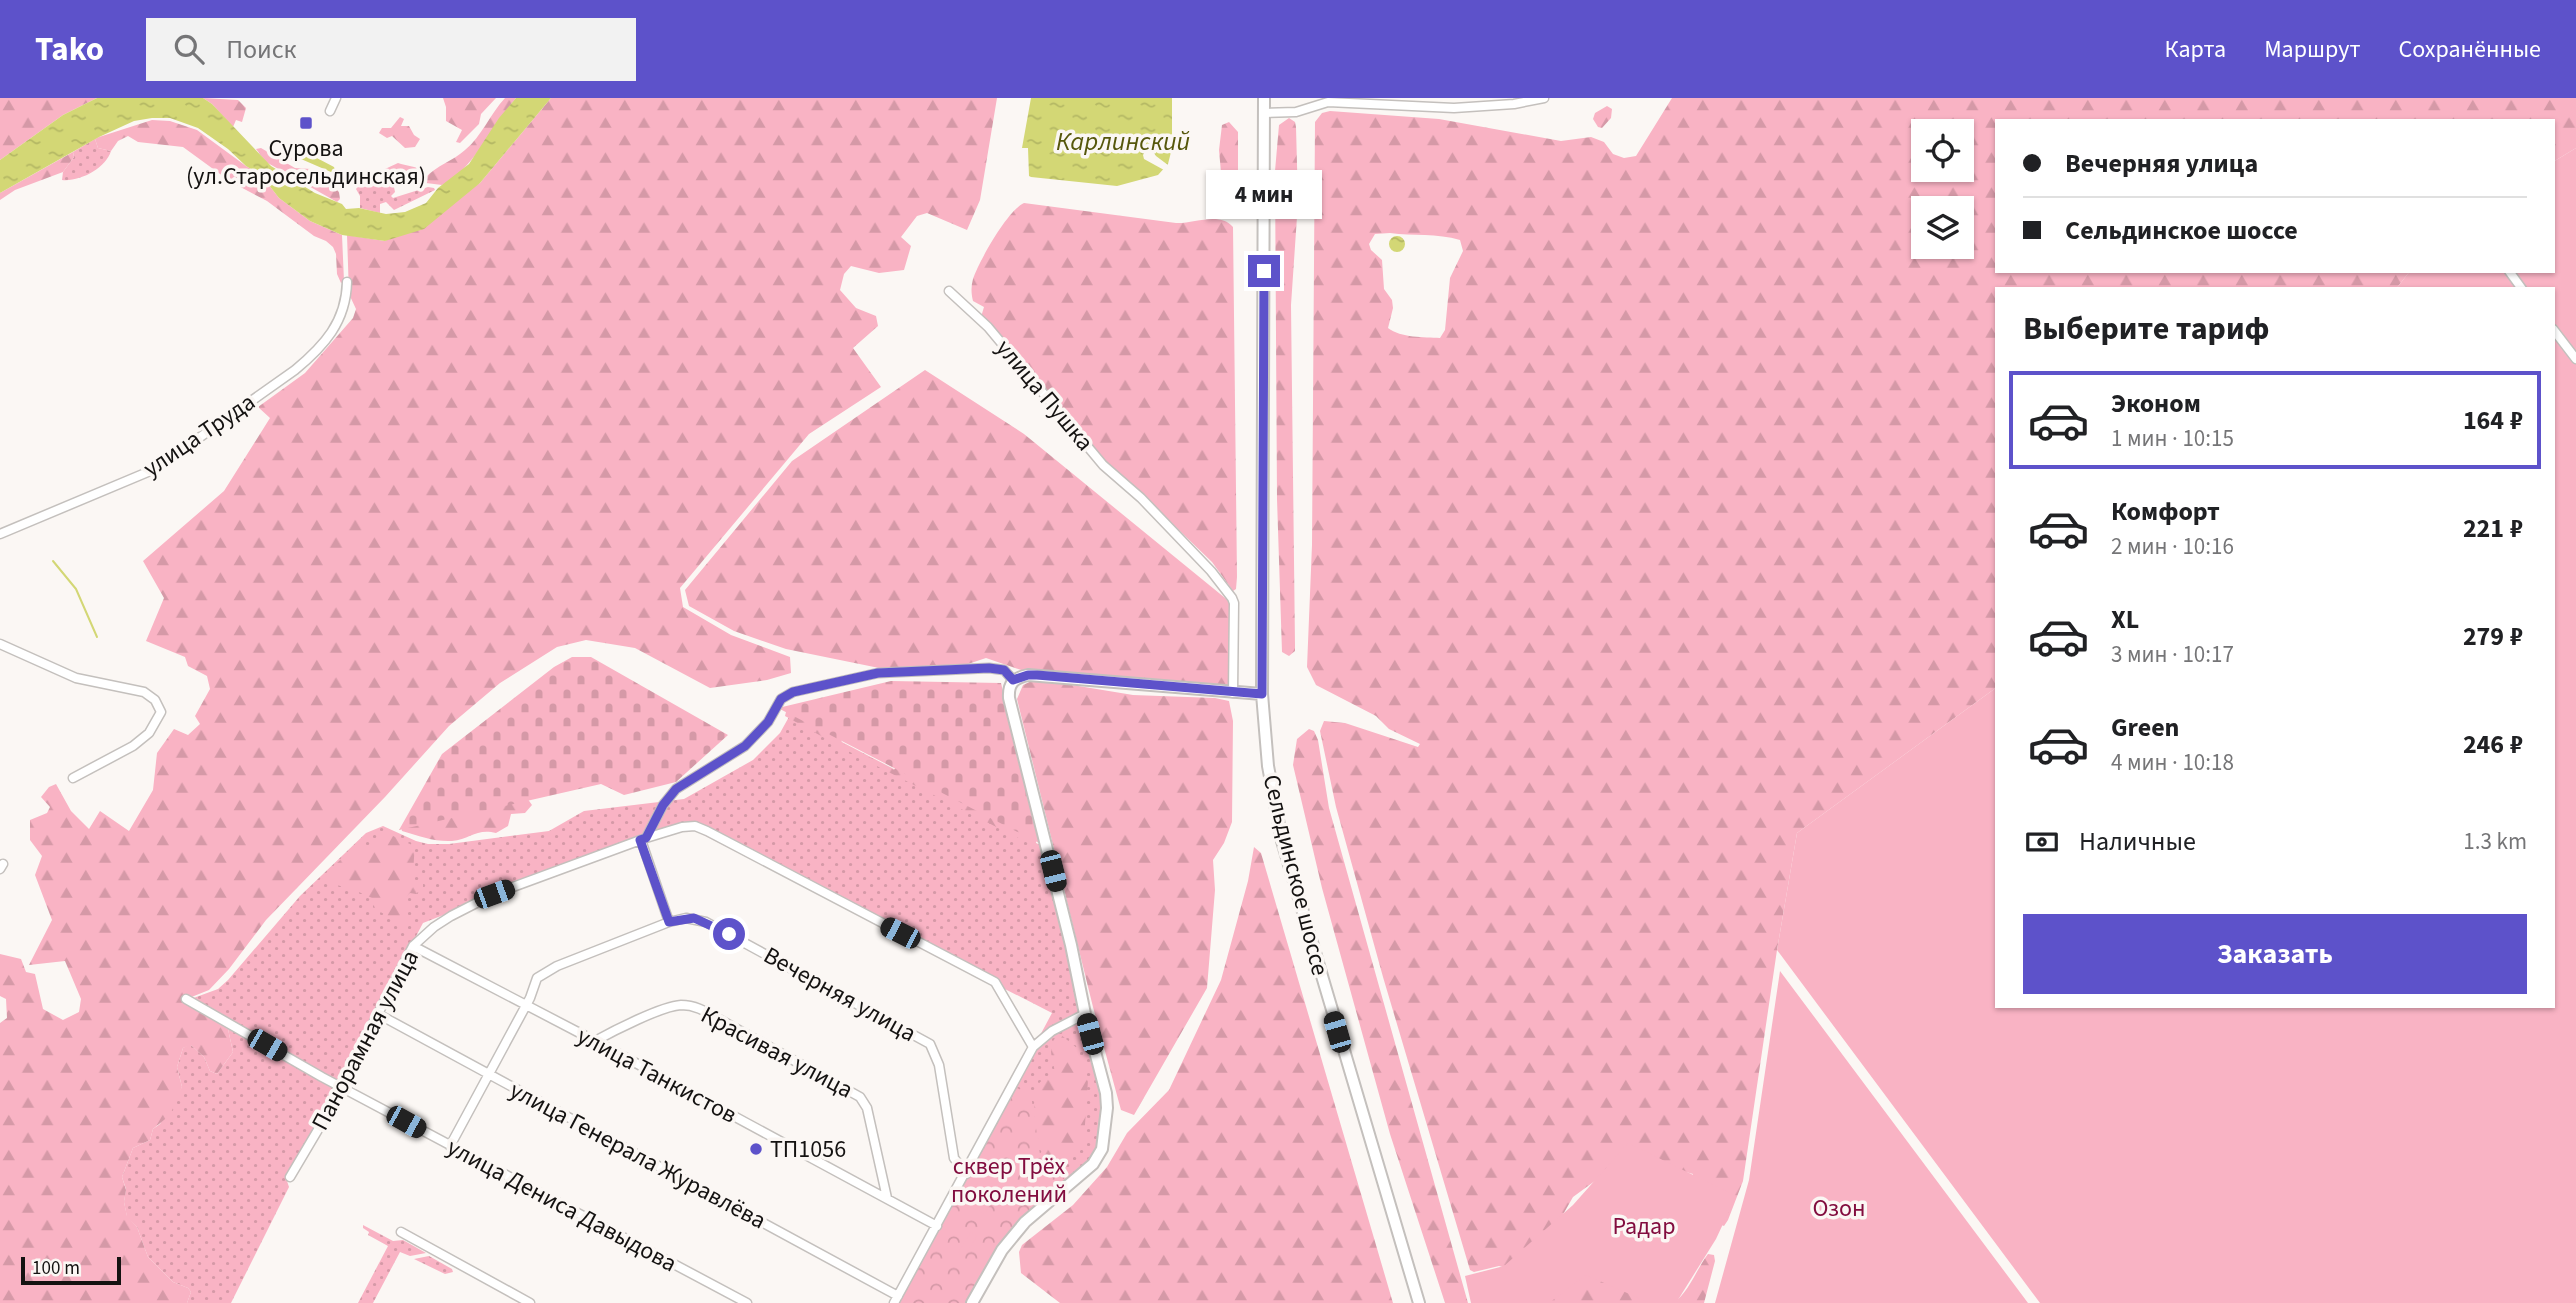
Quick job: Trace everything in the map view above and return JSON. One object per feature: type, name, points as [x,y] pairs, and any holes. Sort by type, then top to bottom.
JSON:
[{"type":"main road","name":"Сельдинское шоссе","points":[[1264,98],[1262,694],[1268,789],[1355,1095],[1419,1303]]},
{"type":"main road","points":[[972,1303],[993,1264],[1013,1236],[1041,1207],[1089,1169],[1102,1149],[1106,1124],[1106,1093],[1009,698],[1013,680],[1037,675],[1262,694]]},
{"type":"street","points":[[330,111],[337,98]]},
{"type":"street","points":[[1264,113],[1296,112],[1328,102],[1388,101],[1486,107],[1544,98]]},
{"type":"street","name":"улица Труда","points":[[0,534],[155,469],[295,370],[310,358],[333,332],[345,305],[346,282]]},
{"type":"street","name":"улица Пушка","points":[[949,291],[988,327],[1103,465],[1140,498],[1211,571],[1232,598],[1233,693]]},
{"type":"street","points":[[2555,333],[2576,359]]},
{"type":"street","points":[[0,644],[76,678],[144,692],[159,704],[161,712],[149,733],[125,751],[73,778]]},
{"type":"street","points":[[669,922],[643,839],[676,789],[745,746],[768,722],[781,699],[793,692],[878,673],[989,668],[1004,670],[1013,680]]},
{"type":"street","name":"Панорамная улица","points":[[290,1177],[413,946],[434,927],[494,894],[682,827],[695,826],[995,982],[1033,1047]]},
{"type":"street","name":"Вечерняя улица","points":[[450,1146],[525,1006],[537,978],[669,922],[686,918],[706,922],[930,1044],[939,1065],[954,1158],[966,1174]]},
{"type":"street","name":"улица Танкистов","points":[[413,946],[937,1226]]},
{"type":"street","name":"улица Дениса Давыдова","points":[[186,999],[450,1146],[747,1303]]},
{"type":"street","name":"Красивая улица","points":[[595,1041],[627,1024],[678,1005],[696,1007],[728,1024],[860,1097],[867,1108],[887,1198]]},
{"type":"street","name":"улица Генерала Журавлёва","points":[[378,1014],[896,1299]]},
{"type":"street","points":[[896,1299],[1033,1047],[1052,1031],[1085,1014]]},
{"type":"street","points":[[401,1232],[530,1303]]},
{"type":"green space","points":[[0,98],[97,98],[63,115],[0,160]]},
{"type":"green space","points":[[203,98],[238,100],[246,108],[242,122],[236,120],[233,127]]},
{"type":"green space","points":[[443,98],[496,98],[481,114],[479,124],[460,143],[456,142],[462,130],[446,121]]},
{"type":"green space","points":[[505,98],[516,98],[463,169],[442,185],[426,183],[425,178],[471,144]]},
{"type":"green space","points":[[551,98],[997,98],[980,200],[967,230],[927,213],[917,216],[901,237],[911,246],[904,270],[879,273],[851,266],[844,274],[840,290],[856,308],[876,316],[878,326],[853,348],[881,387],[809,434],[680,588],[683,607],[731,635],[790,657],[791,673],[767,680],[710,688],[635,648],[586,640],[557,647],[500,683],[449,726],[385,797],[266,920],[229,969],[209,990],[189,998],[191,1007],[228,1029],[233,1052],[217,1074],[210,1071],[204,1057],[191,1045],[183,1048],[177,1067],[182,1087],[170,1115],[153,1129],[150,1140],[133,1148],[122,1177],[126,1190],[124,1202],[127,1216],[137,1227],[148,1257],[173,1282],[188,1288],[191,1292],[187,1303],[0,1303],[0,1023],[7,1018],[6,999],[0,996],[0,954],[21,959],[26,972],[35,974],[43,1009],[63,1020],[79,1012],[81,999],[65,961],[29,965],[52,920],[35,875],[42,856],[30,840],[30,820],[47,813],[50,807],[41,797],[49,787],[56,784],[71,811],[89,829],[100,811],[129,831],[153,790],[157,753],[174,729],[188,735],[200,724],[195,716],[210,689],[207,676],[188,666],[185,657],[146,641],[164,598],[143,561],[224,491],[270,418],[258,407],[305,373],[353,318],[356,309],[349,294],[347,235],[385,241],[480,183]]},
{"type":"green space","points":[[1672,98],[2576,98],[2576,148],[2555,161],[2555,119],[1995,119],[1995,273],[2408,273],[2398,287],[1995,287],[1995,688],[1797,833],[1743,1181],[1728,1220],[1724,1226],[1719,1224],[1692,1178],[1693,1174],[1629,1156],[1573,1197],[1561,1218],[1506,1268],[1499,1266],[1474,1272],[1470,1270],[1383,977],[1336,807],[1320,731],[1324,721],[1345,723],[1418,747],[1420,744],[1389,729],[1376,716],[1316,685],[1307,667],[1312,545],[1315,122],[1322,113],[1330,111],[1439,119],[1561,141],[1591,137],[1604,142],[1613,154],[1624,158],[1636,156]],"holes":[[[1375,234],[1434,236],[1460,240],[1463,251],[1450,278],[1445,330],[1440,338],[1393,331],[1388,328],[1393,308],[1392,300],[1384,289],[1382,260],[1371,250],[1369,244]]]},
{"type":"green space","points":[[1607,106],[1612,109],[1611,118],[1602,128],[1598,127],[1593,119],[1595,113]]},
{"type":"green space","points":[[400,117],[404,119],[401,126],[409,126],[420,139],[415,147],[405,148],[392,136],[387,138],[379,133],[382,128],[391,128]]},
{"type":"green space","points":[[1289,118],[1295,122],[1296,127],[1298,202],[1291,305],[1295,651],[1289,656],[1282,652],[1277,499],[1275,171],[1279,125]]},
{"type":"green space","points":[[152,120],[170,121],[197,130],[261,175],[279,198],[310,221],[342,235],[344,281],[341,283],[337,274],[333,247],[326,241],[314,236],[267,201],[231,182],[183,147],[138,142],[128,136],[118,141],[111,151],[98,148],[95,139]]},
{"type":"green space","points":[[1229,122],[1238,132],[1238,197],[1236,202],[1232,203],[1223,195],[1219,150],[1222,125]]},
{"type":"green space","points":[[95,139],[98,148],[111,151],[104,163],[77,179],[62,180],[63,172],[74,157],[73,152]]},
{"type":"green space","points":[[299,145],[314,152],[315,157],[288,160],[281,157],[282,147],[294,149]]},
{"type":"green space","points":[[261,148],[295,168],[311,169],[325,178],[339,192],[340,199],[337,202],[266,162],[256,149]]},
{"type":"green space","points":[[2576,148],[2576,1303],[2040,1303],[1777,950],[1797,833],[1995,688],[1995,1008],[2555,1008],[2555,287],[2398,287],[2408,273],[2555,273],[2555,161]]},
{"type":"green space","points":[[73,152],[74,157],[63,172],[15,190],[0,200],[0,193]]},
{"type":"green space","points":[[398,163],[420,169],[422,174],[403,183],[384,173],[385,169]]},
{"type":"green space","points":[[374,178],[394,187],[395,192],[391,196],[393,198],[428,187],[435,190],[394,210],[386,202],[380,204],[380,213],[360,208],[360,196],[356,189],[360,184]]},
{"type":"green space","points":[[1024,203],[1176,223],[1214,219],[1228,222],[1233,227],[1237,577],[1236,589],[1233,591],[1212,562],[1129,482],[1105,464],[981,317],[984,307],[973,301],[973,279],[1002,225]]},
{"type":"green space","points":[[925,370],[1024,434],[1230,602],[1231,690],[1030,673],[986,658],[959,667],[884,669],[786,649],[734,631],[689,606],[685,590],[792,461]]},
{"type":"green space","points":[[572,657],[591,657],[728,735],[676,782],[624,795],[601,784],[399,830],[442,754],[554,667]]},
{"type":"green space","points":[[1036,679],[1133,695],[1215,698],[1229,701],[1233,721],[1232,822],[1224,843],[1213,860],[1215,890],[1207,988],[1134,1115],[1121,1110],[1017,699],[1023,685]]},
{"type":"green space","points":[[891,681],[1001,683],[1039,843],[778,708]]},
{"type":"green space","points":[[787,708],[840,735],[842,743],[894,770],[897,765],[1036,837],[1036,843],[1032,845],[859,757],[785,716]]},
{"type":"green space","points":[[790,715],[1040,845],[1102,1093],[1100,1135],[1093,1159],[1025,1216],[994,1254],[967,1303],[897,1303],[1052,1013],[684,825],[643,837],[423,923],[339,1083],[188,1000],[218,989],[228,980],[300,896],[366,833],[383,826],[416,841],[449,844],[549,831],[584,811],[684,799],[753,760],[780,733]]},
{"type":"green space","points":[[1309,729],[1314,731],[1318,740],[1329,808],[1468,1303],[1445,1303],[1390,1134],[1322,888],[1293,765],[1297,739]]},
{"type":"green space","points":[[527,798],[532,805],[525,813],[511,814],[508,826],[496,833],[484,832],[446,841],[402,831],[401,827]]},
{"type":"green space","points":[[389,834],[414,846],[414,870],[408,878],[423,883],[423,887],[416,894],[410,893],[406,897],[405,909],[409,925],[406,926],[375,909],[372,898],[355,890],[325,884],[322,877],[352,849],[369,848],[381,836]]},
{"type":"green space","points":[[1254,847],[1261,853],[1393,1303],[1060,1303],[1021,1273],[1019,1252],[1022,1245],[1073,1205],[1107,1167],[1127,1133],[1169,1090],[1221,980],[1248,881]]},
{"type":"green space","name":"Озон","points":[[1780,971],[2028,1303],[1715,1303],[1749,1180]]},
{"type":"green space","points":[[228,1029],[337,1087],[289,1171],[286,1178],[289,1187],[231,1303],[187,1303],[191,1292],[173,1282],[148,1257],[137,1227],[127,1217],[124,1202],[126,1189],[122,1177],[133,1148],[150,1140],[153,1129],[160,1124],[182,1087],[177,1067],[183,1048],[190,1044],[204,1057],[210,1071],[217,1074],[233,1052]]},
{"type":"green space","points":[[1060,1034],[1078,1049],[1088,1080],[1084,1139],[1074,1154],[1064,1160],[1045,1156],[1038,1139],[1034,1109],[1040,1082],[1055,1074],[1051,1048]]},
{"type":"green space","name":"сквер Трёх поколений","points":[[1017,1088],[1031,1095],[1041,1161],[1066,1175],[1056,1189],[1007,1233],[965,1303],[899,1303]]},
{"type":"green space","name":"Радар","points":[[1628,1143],[1736,1196],[1716,1239],[1676,1303],[1650,1303],[1586,1275],[1549,1303],[1471,1303],[1465,1276],[1504,1266],[1573,1205]]},
{"type":"green space","points":[[986,1168],[1004,1178],[985,1214],[966,1204]]},
{"type":"green space","points":[[363,1225],[393,1241],[403,1240],[426,1253],[410,1256],[400,1252],[373,1303],[358,1303],[388,1246],[368,1235],[369,1232]]},
{"type":"green space","points":[[971,1232],[977,1236],[964,1257],[958,1253]]},
{"type":"green space","points":[[1708,1254],[1714,1255],[1715,1261],[1704,1303],[1674,1303],[1689,1286]]},
{"type":"green space","points":[[429,1256],[453,1272],[445,1274],[414,1259]]},
{"type":"green space","points":[[1582,1272],[1657,1303],[1525,1303]]},
{"type":"water","points":[[97,98],[203,98],[212,104],[271,166],[315,193],[342,204],[346,209],[359,208],[386,214],[405,212],[426,203],[438,188],[469,164],[499,118],[516,98],[551,98],[480,183],[424,229],[385,241],[342,235],[310,221],[279,198],[261,175],[246,166],[228,149],[198,128],[170,118],[134,121],[99,137],[0,193],[0,160],[63,115]]},
{"type":"water","name":"Карлинский","points":[[1031,98],[1172,98],[1172,148],[1168,164],[1158,175],[1117,186],[1031,177],[1028,148],[1022,148]]},
{"type":"water","points":[[315,157],[335,170],[331,172],[301,159]]},
{"type":"water","points":[[1397,236],[1403,238],[1403,250],[1397,252],[1391,250],[1389,244],[1391,238]]},
{"type":"pier","points":[[1146,150],[1152,150],[1168,165],[1164,170],[1144,159]]},
{"type":"waterway","points":[[53,561],[76,589],[97,637]]},
{"type":"place","name":"Сурова (ул.Старосельдинская)","points":[[306,123]]},
{"type":"place","name":"ТП1056","points":[[756,1149]]},
{"type":"route","points":[[729,934],[694,918],[669,922],[640,840],[646,838],[663,805],[676,789],[745,746],[768,722],[781,699],[793,692],[878,673],[989,668],[1004,670],[1013,680],[1037,675],[1262,694],[1264,271]]}]
